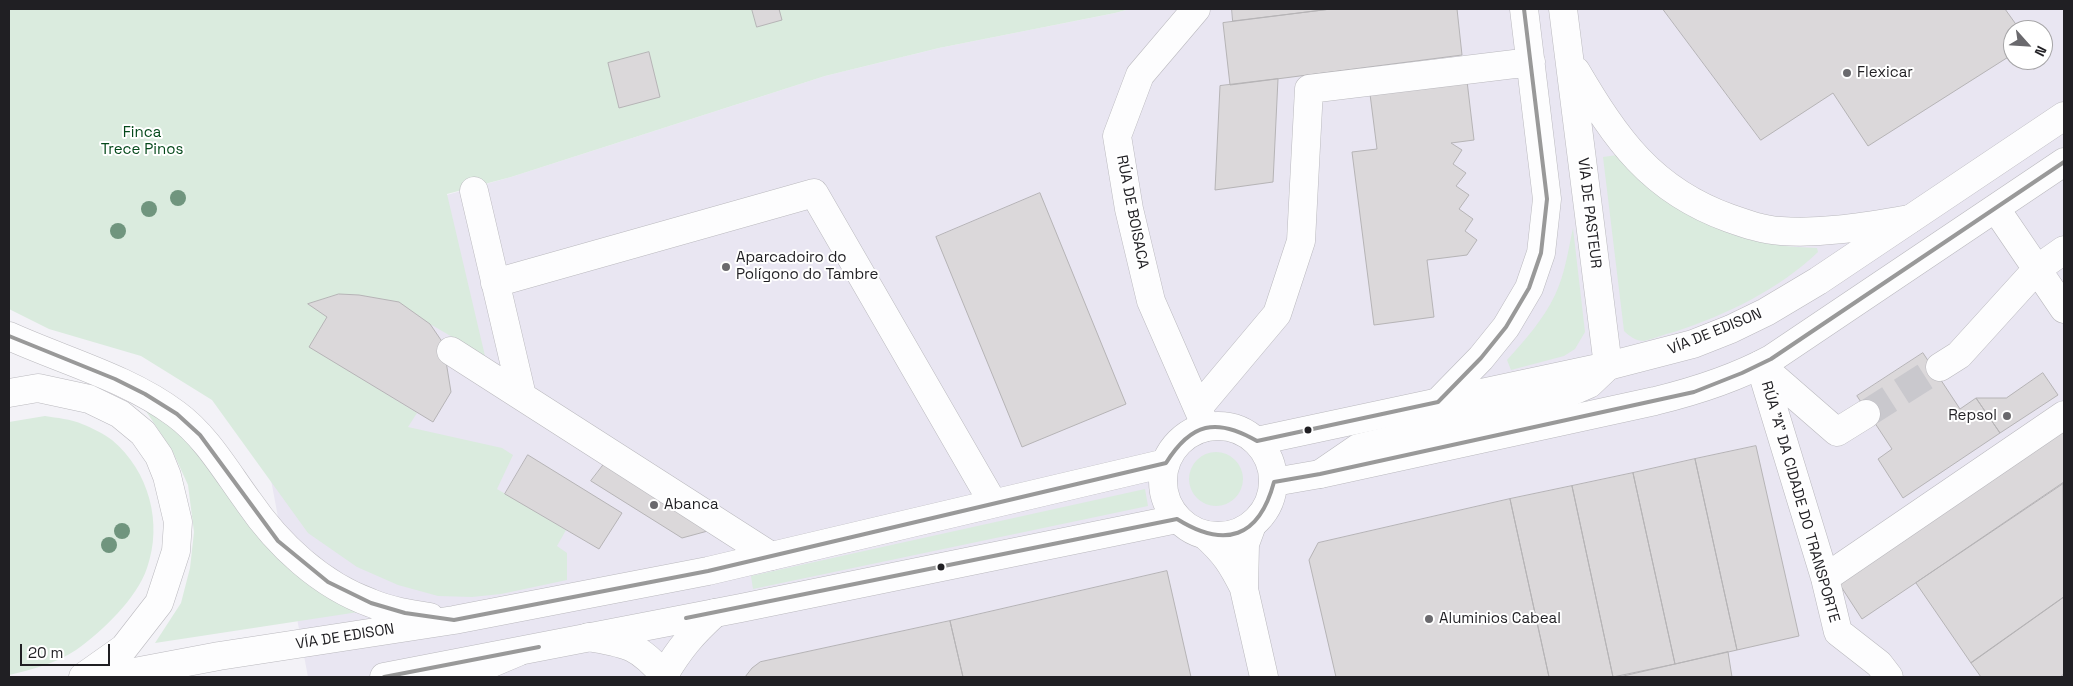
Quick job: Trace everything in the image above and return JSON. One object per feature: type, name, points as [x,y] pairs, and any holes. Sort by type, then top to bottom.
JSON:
[{"type":"main road","name":"RÚA DE BOISACA","points":[[1196,9],[1140,75],[1117,136],[1129,209],[1151,301],[1202,417]]},
{"type":"main road","points":[[1438,402],[1481,358],[1506,327],[1529,288],[1541,253],[1547,199],[1524,9]]},
{"type":"main road","name":"VÍA DE PASTEUR","points":[[1563,9],[1608,366]]},
{"type":"main road","name":"VÍA DE PASTEUR","points":[[1570,60],[1610,126],[1635,158],[1660,181],[1713,212],[1749,225],[1780,231],[1847,230],[1910,219]]},
{"type":"main road","points":[[1202,417],[1242,431],[1257,441],[1266,453],[1272,467],[1274,482],[1271,499],[1264,513],[1252,525],[1237,533],[1222,537],[1205,535],[1190,529],[1177,519],[1169,506],[1164,492],[1163,477],[1166,463],[1175,447],[1202,417],[1277,314],[1301,241],[1308,89],[1531,62]]},
{"type":"main road","name":"VÍA DE EDISON","points":[[1257,441],[1608,366],[1693,344],[1757,316],[1818,281],[2064,116]]},
{"type":"main road","points":[[1274,482],[1320,474],[1694,392],[1760,365],[2064,162]]},
{"type":"main road","points":[[474,191],[522,396]]},
{"type":"main road","points":[[495,283],[814,193],[993,503]]},
{"type":"main road","points":[[1996,209],[2064,309]]},
{"type":"main road","points":[[1940,367],[1959,355],[2037,270],[2064,250]]},
{"type":"main road","points":[[9,336],[115,379],[145,394],[177,414],[200,435],[278,541],[328,582],[371,603],[405,613],[454,620]]},
{"type":"main road","points":[[451,351],[771,556]]},
{"type":"main road","points":[[1760,365],[1837,432],[1866,414]]},
{"type":"main road","name":"RÚA \"A\" DA CIDADE DO TRANSPORTE","points":[[1760,365],[1824,578],[1838,632],[1879,664],[1888,677]]},
{"type":"main road","points":[[1320,474],[1358,448],[1542,404],[1589,384],[1608,366]]},
{"type":"main road","points":[[9,393],[38,388],[89,399],[120,414],[143,433],[159,456],[167,476],[178,522],[176,551],[159,603],[124,648],[83,677]]},
{"type":"main road","points":[[1824,578],[2064,415]]},
{"type":"main road","name":"VÍA DE EDISON","points":[[108,677],[219,656],[454,620],[708,572],[1166,463]]},
{"type":"main road","points":[[384,677],[715,613],[1177,519]]},
{"type":"main road","points":[[1244,589],[1245,544],[1252,525]]},
{"type":"main road","points":[[1205,535],[1223,551],[1234,567],[1244,589],[1264,677]]},
{"type":"main road","points":[[586,637],[634,647],[649,657],[664,676],[677,653],[692,633],[715,613]]},
{"type":"main road","points":[[459,677],[518,652]]},
{"type":"shaded area","points":[[1130,9],[2064,9],[2064,677],[308,677],[229,256],[511,177],[825,76],[939,48]]},
{"type":"green space","name":"Finca Trece Pinos","points":[[9,9],[1130,9],[939,48],[825,76],[511,177],[447,194],[485,356],[430,324],[399,302],[359,295],[339,294],[309,304],[327,317],[310,347],[417,413],[408,427],[502,448],[513,455],[497,489],[566,530],[557,546],[567,553],[567,580],[501,594],[472,597],[438,596],[398,585],[357,567],[308,533],[212,400],[141,356],[49,329],[9,309]]},
{"type":"green space","points":[[1617,155],[1650,188],[1689,215],[1732,234],[1755,241],[1783,246],[1817,248],[1818,252],[1769,290],[1732,309],[1713,318],[1652,339],[1641,341],[1635,339],[1624,331],[1603,157]]},
{"type":"green space","points":[[1573,228],[1585,332],[1575,349],[1564,356],[1511,370],[1507,360],[1539,321],[1555,295],[1564,271]]},
{"type":"green space","points":[[140,402],[193,440],[365,611],[155,643],[181,603],[190,568],[194,532],[188,485],[173,452]]},
{"type":"green space","points":[[45,416],[73,421],[90,427],[112,440],[125,453],[144,482],[149,499],[153,516],[152,551],[147,568],[135,591],[117,614],[97,634],[61,659],[9,675],[9,422]]},
{"type":"green space","points":[[1211,452],[1221,452],[1231,456],[1239,464],[1243,479],[1239,494],[1231,502],[1221,506],[1211,506],[1201,502],[1193,494],[1189,484],[1189,474],[1193,464],[1201,456]]},
{"type":"green space","points":[[1145,489],[1148,506],[753,589],[751,576]]},
{"type":"building","points":[[752,9],[779,9],[782,20],[757,27]]},
{"type":"building","points":[[1232,9],[1331,9],[1233,21]]},
{"type":"building","points":[[1331,9],[1457,9],[1462,55],[1230,85],[1223,23]]},
{"type":"building","name":"Flexicar","points":[[1663,9],[2005,9],[2013,20],[2003,20],[2003,60],[1868,146],[1833,93],[1761,140]]},
{"type":"building","points":[[649,52],[660,97],[619,108],[608,63]]},
{"type":"building","points":[[1278,79],[1273,182],[1215,190],[1220,86]]},
{"type":"building","points":[[1467,81],[1474,140],[1451,143],[1462,150],[1453,164],[1466,173],[1456,186],[1469,195],[1459,209],[1473,219],[1465,231],[1477,240],[1467,255],[1427,260],[1434,317],[1374,325],[1352,152],[1377,149],[1370,94]]},
{"type":"building","points":[[1040,193],[1126,404],[1022,447],[936,237]]},
{"type":"building","points":[[339,294],[359,295],[399,302],[430,324],[443,343],[451,392],[433,422],[309,347],[327,317],[308,304]]},
{"type":"building","points":[[1923,353],[1960,409],[1976,398],[2000,433],[1903,498],[1878,459],[1892,449],[1857,396]]},
{"type":"building","name":"Repsol","points":[[2043,373],[2058,395],[2000,433],[1976,398],[2006,398]]},
{"type":"building","points":[[2064,429],[2064,483],[1862,619],[1838,582]]},
{"type":"building","points":[[1756,446],[1799,636],[1737,650],[1695,459]]},
{"type":"building","points":[[528,455],[622,513],[599,549],[505,494]]},
{"type":"building","name":"Abanca","points":[[608,459],[715,529],[682,538],[591,481]]},
{"type":"building","points":[[1695,459],[1737,650],[1675,664],[1633,473]]},
{"type":"building","points":[[1633,473],[1675,664],[1613,677],[1572,486]]},
{"type":"building","points":[[2063,483],[2064,597],[1971,663],[1916,583]]},
{"type":"building","points":[[1572,486],[1613,677],[1549,677],[1510,499]]},
{"type":"building","name":"Aluminios Cabeal","points":[[1510,499],[1549,677],[1336,677],[1309,560],[1318,543]]},
{"type":"building","points":[[1167,571],[1191,677],[963,677],[950,621]]},
{"type":"building","points":[[2064,597],[2064,674],[2060,677],[1981,677],[1971,663]]},
{"type":"building","points":[[950,621],[963,677],[745,677],[760,662]]},
{"type":"building","points":[[1728,652],[1732,677],[1619,677],[1675,664]]},
{"type":"tunnel","points":[[1866,414],[1940,367]]},
{"type":"transit line","points":[[9,336],[115,379],[145,394],[177,414],[200,435],[278,541],[328,582],[371,603],[405,613],[454,620],[708,571],[1166,463],[1185,439],[1195,432],[1206,428],[1229,429],[1257,441],[1438,402],[1481,358],[1506,327],[1529,288],[1541,253],[1547,199],[1524,9]]},
{"type":"transit line","points":[[686,618],[1177,519],[1210,534],[1225,535],[1238,533],[1259,516],[1274,482],[1320,474],[1694,392],[1771,359],[2064,162]]},
{"type":"transit line","points":[[384,677],[539,647]]},
{"type":"place","name":"Flexicar","points":[[1847,73]]},
{"type":"place","name":"Aparcadoiro do Polígono do Tambre","points":[[726,267]]},
{"type":"place","name":"Repsol","points":[[2007,416]]},
{"type":"place","name":"Abanca","points":[[654,505]]},
{"type":"place","name":"Aluminios Cabeal","points":[[1429,619]]}]
